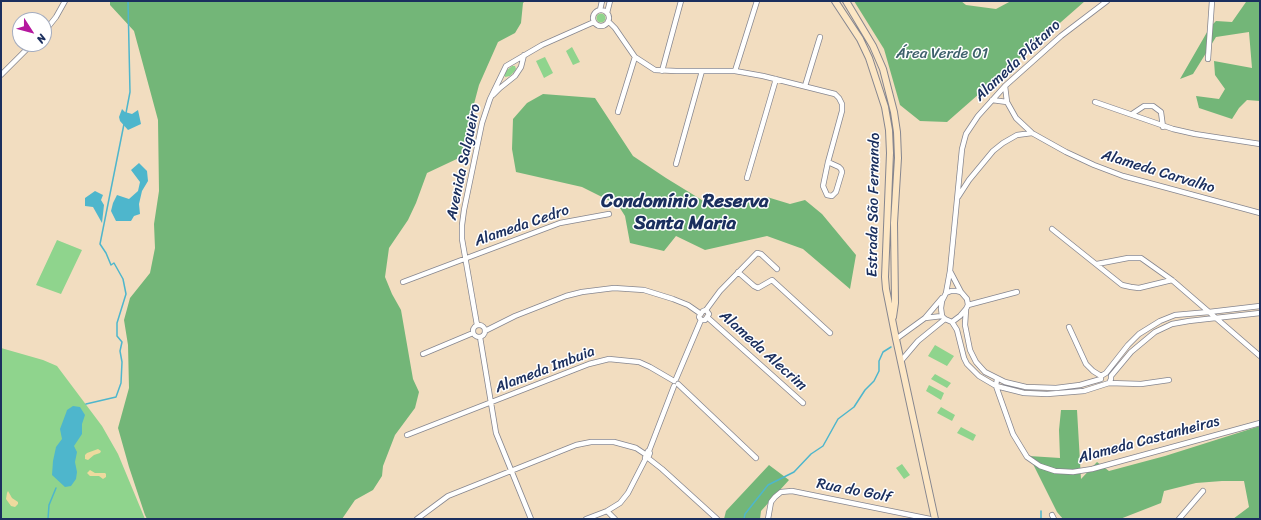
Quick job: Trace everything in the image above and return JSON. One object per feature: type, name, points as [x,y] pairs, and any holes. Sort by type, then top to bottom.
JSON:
[{"type":"main road","name":"Estrada São Fernando","points":[[835,1],[860,39],[869,58],[885,107],[889,130],[890,153],[885,277],[893,325],[934,519]]},
{"type":"main road","name":"Estrada São Fernando","points":[[846,1],[873,46],[883,69],[894,112],[897,132],[898,158],[894,223],[895,303],[893,325]]},
{"type":"street","points":[[52,22],[65,1]]},
{"type":"street","points":[[594,22],[594,15],[600,10],[602,1]]},
{"type":"street","points":[[610,1],[607,13],[608,21],[615,28],[635,57],[648,67],[662,71],[735,71],[763,76],[835,94],[842,104],[842,111],[828,162],[823,186],[827,195],[832,196],[836,192],[842,172],[839,167],[828,162]]},
{"type":"street","points":[[662,71],[681,1]]},
{"type":"street","points":[[735,71],[757,1]]},
{"type":"street","name":"Alameda Plátano","points":[[945,295],[950,271],[962,149],[966,134],[978,116],[1005,86],[1061,36],[1107,1]]},
{"type":"street","points":[[1208,59],[1212,1]]},
{"type":"street","points":[[600,10],[607,13]]},
{"type":"street","points":[[594,22],[598,25],[602,25],[608,21]]},
{"type":"street","points":[[524,55],[542,45],[594,22]]},
{"type":"street","points":[[805,86],[820,37]]},
{"type":"street","points":[[1,75],[24,52]]},
{"type":"street","name":"Avenida Salgueiro","points":[[477,325],[467,258],[462,239],[464,210],[482,123],[490,99],[506,66],[524,55]]},
{"type":"street","name":"Avenida Salgueiro","points":[[490,99],[516,76],[521,67],[524,55]]},
{"type":"street","points":[[618,112],[635,57]]},
{"type":"street","points":[[515,61],[521,67]]},
{"type":"street","points":[[676,164],[702,71]]},
{"type":"street","points":[[500,77],[508,82]]},
{"type":"street","points":[[747,178],[776,79]]},
{"type":"street","name":"Alameda Carvalho","points":[[1005,86],[1011,111],[1032,133],[1094,166],[1123,176],[1260,213]]},
{"type":"street","points":[[992,100],[1008,102]]},
{"type":"street","points":[[1095,102],[1132,114],[1163,127],[1195,134],[1260,144]]},
{"type":"street","points":[[1132,114],[1144,106],[1153,106],[1161,112],[1163,127]]},
{"type":"street","points":[[1017,135],[1022,124]]},
{"type":"street","points":[[957,197],[969,180],[994,151],[1003,143],[1017,135],[1032,133]]},
{"type":"street","points":[[959,177],[969,180]]},
{"type":"street","name":"Alameda Cedro","points":[[403,282],[560,223],[609,214]]},
{"type":"street","points":[[1052,229],[1122,285],[1139,288],[1172,280]]},
{"type":"street","points":[[586,519],[607,512],[620,503],[628,492],[647,455],[701,320],[700,317],[703,311],[706,310],[720,291],[757,253],[761,254],[777,270]]},
{"type":"street","points":[[1097,264],[1128,258],[1141,258],[1172,280],[1260,356]]},
{"type":"street","points":[[950,271],[967,299],[966,325],[970,350],[980,368],[997,379],[1026,387],[1056,388],[1080,385],[1103,376],[1111,376]]},
{"type":"street","points":[[738,272],[758,288],[772,280],[830,333]]},
{"type":"street","points":[[480,337],[484,335],[485,331],[515,316],[566,296],[582,292],[614,288],[644,290],[688,305],[701,314]]},
{"type":"street","points":[[896,339],[925,318],[945,295],[951,291],[962,292]]},
{"type":"street","points":[[952,322],[960,316],[967,307],[1017,292]]},
{"type":"street","points":[[943,318],[941,308],[945,295]]},
{"type":"street","points":[[1107,383],[1103,383],[1103,376],[1124,349],[1139,334],[1160,321],[1175,315],[1260,306]]},
{"type":"street","points":[[1232,309],[1234,317]]},
{"type":"street","points":[[701,320],[705,320],[709,314],[706,310]]},
{"type":"street","points":[[1107,383],[1131,352],[1155,332],[1172,324],[1260,313]]},
{"type":"street","name":"Alameda Alecrim","points":[[707,317],[803,403]]},
{"type":"street","points":[[925,318],[943,318],[952,322],[957,330],[967,364],[979,376],[996,386],[1024,393],[1047,394],[1084,391],[1107,383],[1141,384],[1169,380]]},
{"type":"street","points":[[901,361],[918,341],[943,318]]},
{"type":"street","points":[[423,354],[473,332],[477,325],[482,326],[485,331]]},
{"type":"street","points":[[1069,327],[1086,364],[1103,376]]},
{"type":"street","points":[[473,332],[475,336],[480,337]]},
{"type":"street","points":[[480,337],[496,433],[531,519]]},
{"type":"street","name":"Alameda Imbuia","points":[[407,435],[589,364],[608,359],[639,362],[676,383],[756,458]]},
{"type":"street","points":[[996,386],[997,379]]},
{"type":"street","name":"Alameda Castanheiras","points":[[996,386],[1013,434],[1027,457],[1040,466],[1055,471],[1073,472],[1092,469],[1260,423]]},
{"type":"street","points":[[417,519],[448,496],[576,445],[591,442],[609,442],[636,448],[647,455],[717,519]]},
{"type":"street","points":[[1179,519],[1203,490]]},
{"type":"street","name":"Rua do Golf","points":[[768,519],[771,502],[775,497],[781,492],[792,491],[930,519]]},
{"type":"street","points":[[607,512],[615,519]]},
{"type":"green space","points":[[110,1],[525,1],[523,3],[521,23],[515,33],[498,42],[479,85],[461,157],[427,173],[408,220],[389,248],[385,277],[401,310],[413,379],[419,392],[415,408],[395,435],[383,466],[382,476],[373,490],[355,500],[342,519],[147,519],[145,515],[118,428],[129,388],[128,345],[124,320],[130,298],[150,273],[155,248],[154,224],[159,191],[158,120],[134,31],[110,5]]},
{"type":"green space","name":"Área Verde 01","points":[[854,1],[961,1],[966,5],[996,9],[1011,1],[1085,1],[947,122],[920,121],[900,105],[884,49]]},
{"type":"green space","points":[[1260,1],[1260,101],[1247,100],[1239,108],[1232,119],[1199,108],[1196,96],[1219,99],[1225,89],[1215,75],[1214,61],[1252,68],[1249,32],[1216,37],[1193,74],[1180,79],[1210,27],[1216,21],[1232,22],[1246,2]]},
{"type":"green space","points":[[601,13],[606,18],[601,23],[596,18]]},
{"type":"green space","points":[[572,47],[580,62],[573,65],[566,51]]},
{"type":"green space","points":[[545,57],[553,73],[544,78],[536,61]]},
{"type":"green space","points":[[512,66],[515,66],[516,69],[510,76],[505,77],[504,74]]},
{"type":"green space","points":[[543,94],[595,98],[633,156],[710,205],[767,197],[790,204],[805,200],[822,214],[856,255],[850,289],[803,249],[767,236],[705,250],[676,236],[664,251],[630,243],[625,216],[618,205],[582,187],[516,172],[512,149],[513,119],[527,103]]},
{"type":"green space","points":[[57,240],[82,250],[61,294],[36,285]]},
{"type":"green space","points":[[935,345],[954,356],[947,366],[928,356]]},
{"type":"green space","points":[[1,348],[43,360],[57,366],[102,426],[118,454],[145,519],[1,519]]},
{"type":"green space","points":[[935,374],[951,383],[947,388],[931,379]]},
{"type":"green space","points":[[929,385],[944,393],[941,400],[926,391]]},
{"type":"green space","points":[[941,407],[955,415],[952,421],[937,413]]},
{"type":"green space","points":[[1061,410],[1077,410],[1081,479],[1097,462],[1109,471],[1165,456],[1260,426],[1260,519],[1233,519],[1249,507],[1244,481],[1222,481],[1196,483],[1164,491],[1161,503],[1120,519],[1063,519],[1057,512],[1029,456],[1060,458],[1059,430]]},
{"type":"green space","points":[[961,427],[976,435],[973,441],[957,433]]},
{"type":"green space","points":[[902,464],[910,475],[904,479],[896,468]]},
{"type":"green space","points":[[769,465],[789,480],[761,511],[760,519],[724,519],[726,511]]},
{"type":"sand","points":[[98,449],[101,451],[100,453],[94,455],[88,460],[85,459],[85,455],[87,453]]},
{"type":"sand","points":[[90,470],[95,473],[105,473],[106,477],[103,479],[99,476],[90,476],[87,473]]},
{"type":"sand","points":[[8,491],[12,498],[18,502],[15,507],[11,506],[6,499]]},
{"type":"water","points":[[122,109],[125,112],[132,114],[138,110],[141,124],[128,130],[120,121],[119,117]]},
{"type":"water","points":[[139,163],[147,171],[148,181],[142,191],[139,204],[140,214],[134,216],[131,221],[116,221],[111,211],[113,203],[117,195],[129,199],[138,191],[140,182],[131,170]]},
{"type":"water","points":[[95,191],[103,195],[101,200],[104,205],[102,223],[93,207],[85,206],[85,198]]},
{"type":"water","points":[[73,406],[80,407],[85,415],[82,424],[82,434],[74,446],[77,452],[75,462],[77,472],[76,479],[71,486],[65,487],[52,475],[53,461],[56,447],[62,439],[60,429],[67,410]]},
{"type":"waterway","points":[[126,113],[130,92],[128,1]]},
{"type":"waterway","points":[[86,404],[116,397],[121,383],[122,362],[120,351],[122,342],[117,336],[117,323],[126,294],[123,279],[114,263],[111,265],[100,244],[124,124]]},
{"type":"waterway","points":[[744,519],[745,514],[768,485],[794,472],[811,454],[823,446],[838,419],[854,407],[865,390],[874,381],[879,371],[879,361],[883,352],[891,347]]},
{"type":"waterway","points":[[48,519],[49,505],[56,488]]},
{"type":"waterway","points":[[1041,511],[1041,519]]},
{"type":"district","name":"Condomínio Reserva Santa Maria","points":[[685,213]]}]
